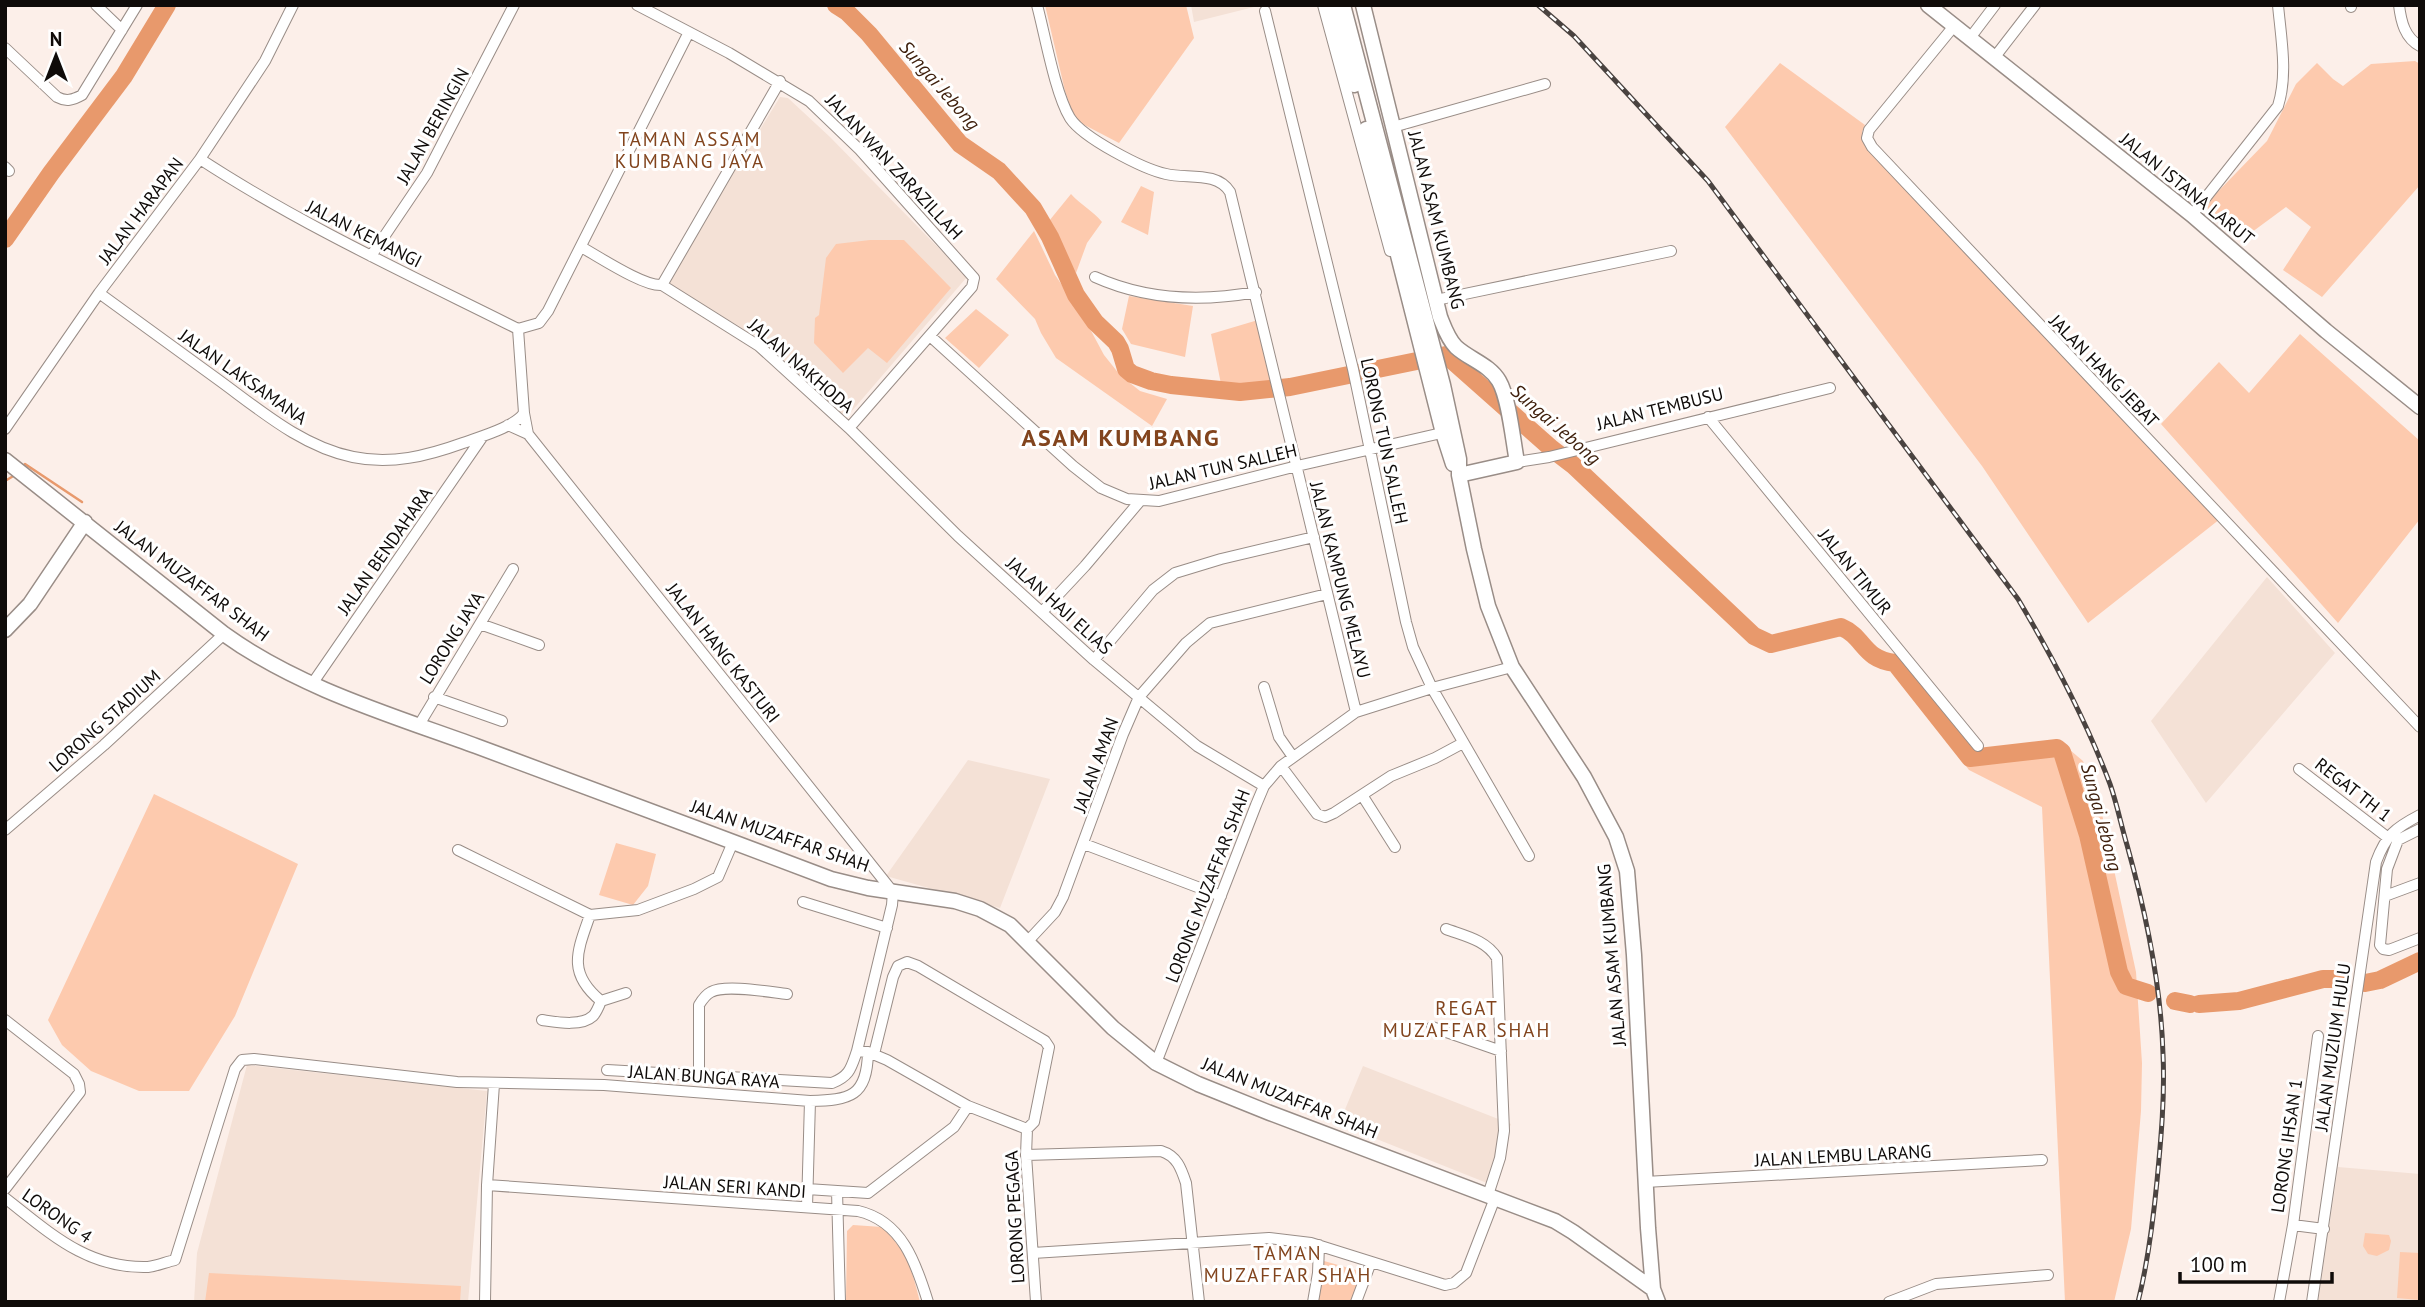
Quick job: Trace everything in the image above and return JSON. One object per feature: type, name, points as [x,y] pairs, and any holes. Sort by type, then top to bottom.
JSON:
[{"type":"main road","name":"JALAN ASAM KUMBANG","points":[[1332,5],[1413,289]]},
{"type":"main road","name":"JALAN ASAM KUMBANG","points":[[1343,5],[1424,342],[1448,432],[1459,458],[1459,475],[1487,604],[1512,667],[1584,777],[1616,837],[1627,871],[1634,955],[1645,1182],[1655,1296]]},
{"type":"main road","name":"JALAN ASAM KUMBANG","points":[[1363,5],[1440,317],[1451,341],[1494,374],[1502,387],[1517,462]]},
{"type":"main road","name":"JALAN ISTANA LARUT","points":[[1928,5],[2192,215],[2326,331],[2420,407]]},
{"type":"main road","name":"JALAN TEMBUSU","points":[[1459,475],[1517,462]]},
{"type":"main road","name":"JALAN MUZAFFAR SHAH","points":[[15,467],[224,634],[252,653],[312,684],[831,878],[893,892],[955,901],[980,909],[1010,925],[1113,1028],[1156,1063],[1198,1084],[1270,1113],[1555,1221],[1655,1296]]},
{"type":"main road","points":[[5,630],[30,604],[85,522]]},
{"type":"street","points":[[96,5],[122,30]]},
{"type":"street","points":[[5,48],[57,97],[64,101],[74,100],[82,95],[137,5]]},
{"type":"street","name":"JALAN HARAPAN","points":[[5,429],[99,293],[200,159],[265,61],[293,5]]},
{"type":"street","name":"JALAN BERINGIN","points":[[371,256],[431,166],[514,5]]},
{"type":"street","name":"JALAN WAN ZARAZILLAH","points":[[637,5],[780,81],[820,110],[860,150],[974,278],[972,287],[930,336]]},
{"type":"street","name":"JALAN KAMPUNG MELAYU","points":[[1037,5],[1056,76],[1070,117],[1077,125],[1139,165],[1175,176],[1217,180],[1228,188],[1236,209],[1356,712]]},
{"type":"street","name":"JALAN ASAM KUMBANG","points":[[1323,5],[1399,286],[1412,325],[1424,342]]},
{"type":"street","points":[[1970,38],[1995,5]]},
{"type":"street","points":[[1994,58],[2035,5]]},
{"type":"street","points":[[2192,215],[2278,106],[2282,93],[2283,69],[2278,5]]},
{"type":"street","points":[[2399,5],[2405,31],[2416,45],[2420,46]]},
{"type":"street","name":"LORONG TUN SALLEH","points":[[1265,11],[1353,369],[1413,647],[1432,688],[1529,856]]},
{"type":"street","name":"JALAN HANG JEBAT","points":[[1954,26],[1869,130],[1867,138],[1871,147],[2420,727]]},
{"type":"street","points":[[528,434],[518,329],[539,323],[548,311],[689,32]]},
{"type":"street","points":[[662,285],[780,81]]},
{"type":"street","points":[[1393,127],[1545,84]]},
{"type":"street","name":"JALAN KEMANGI","points":[[200,159],[266,200],[518,329]]},
{"type":"street","name":"JALAN NAKHODA","points":[[581,247],[642,281],[654,286],[662,285],[753,341],[849,428]]},
{"type":"street","points":[[1436,300],[1671,251]]},
{"type":"street","points":[[1096,277],[1128,289],[1170,297],[1213,298],[1256,292]]},
{"type":"street","name":"JALAN LAKSAMANA","points":[[99,293],[277,422],[313,444],[334,453],[356,458],[405,459],[426,456],[484,436],[517,421],[524,413]]},
{"type":"street","points":[[849,428],[930,336]]},
{"type":"street","name":"JALAN TUN SALLEH","points":[[930,336],[1073,466],[1101,488],[1127,499],[1159,501],[1448,432]]},
{"type":"street","name":"JALAN TEMBUSU","points":[[1517,462],[1549,457],[1830,388]]},
{"type":"street","name":"JALAN TIMUR","points":[[1708,418],[1978,746]]},
{"type":"street","points":[[508,425],[528,434]]},
{"type":"street","name":"JALAN HAJI ELIAS","points":[[849,428],[958,536],[1094,660],[1197,746],[1264,786]]},
{"type":"street","name":"JALAN HANG KASTURI","points":[[528,434],[893,892]]},
{"type":"street","name":"JALAN BENDAHARA","points":[[312,684],[484,436]]},
{"type":"street","points":[[1042,612],[1140,501]]},
{"type":"street","points":[[1094,660],[1153,590],[1174,573],[1314,537]]},
{"type":"street","name":"LORONG JAYA","points":[[419,725],[513,569]]},
{"type":"street","name":"JALAN AMAN","points":[[1028,941],[1055,912],[1063,897],[1139,697],[1204,626],[1226,618],[1328,594]]},
{"type":"street","points":[[480,624],[539,645]]},
{"type":"street","name":"LORONG STADIUM","points":[[5,830],[104,745],[224,634]]},
{"type":"street","name":"LORONG MUZAFFAR SHAH","points":[[1156,1063],[1264,786],[1281,766],[1356,712],[1512,667]]},
{"type":"street","points":[[1264,687],[1279,737],[1293,757]]},
{"type":"street","points":[[434,697],[502,721]]},
{"type":"street","points":[[1281,766],[1317,814],[1325,817],[1391,776],[1464,743]]},
{"type":"street","name":"REGAT TH 1","points":[[2299,769],[2387,837]]},
{"type":"street","points":[[1362,795],[1395,846]]},
{"type":"street","points":[[2387,837],[2401,825],[2420,815]]},
{"type":"street","points":[[2420,829],[2398,840],[2387,869],[2380,945],[2389,950],[2420,938]]},
{"type":"street","name":"JALAN MUZIUM HULU","points":[[2312,1302],[2376,862],[2387,837]]},
{"type":"street","points":[[458,850],[590,915],[638,910],[718,877],[733,842]]},
{"type":"street","points":[[1084,844],[1221,896]]},
{"type":"street","points":[[2385,896],[2420,883]]},
{"type":"street","name":"JALAN BUNGA RAYA","points":[[175,1260],[235,1069],[242,1060],[254,1059],[494,1084],[604,1085],[810,1101],[836,1100],[854,1091],[861,1086],[867,1073],[866,1052],[893,892]]},
{"type":"street","points":[[803,902],[887,928]]},
{"type":"street","points":[[590,915],[578,959],[578,974],[590,992],[601,1001]]},
{"type":"street","points":[[1033,1253],[1269,1238],[1319,1245],[1421,1279],[1445,1285],[1454,1283],[1466,1273],[1491,1196],[1504,1131],[1497,958],[1492,949],[1482,942],[1446,929]]},
{"type":"street","name":"LORONG PEGAGA","points":[[866,1052],[898,966],[907,962],[1045,1041],[1049,1047],[1034,1122],[1027,1129],[1026,1155],[1037,1302]]},
{"type":"street","points":[[699,1076],[699,1005],[703,998],[713,991],[732,989],[786,994]]},
{"type":"street","points":[[542,1020],[564,1023],[586,1020],[594,1015],[601,1001],[626,993]]},
{"type":"street","points":[[5,1020],[74,1074],[79,1084],[78,1096],[5,1189]]},
{"type":"street","points":[[1432,1027],[1501,1051]]},
{"type":"street","name":"LORONG IHSAN 1","points":[[2279,1302],[2293,1225],[2318,1036]]},
{"type":"street","points":[[866,1052],[968,1106],[1027,1129]]},
{"type":"street","name":"JALAN BUNGA RAYA","points":[[607,1070],[832,1083],[844,1079],[866,1052]]},
{"type":"street","points":[[485,1302],[487,1185],[494,1084]]},
{"type":"street","points":[[807,1207],[810,1101]]},
{"type":"street","points":[[807,1189],[860,1194],[876,1189],[954,1127],[968,1106]]},
{"type":"street","points":[[1026,1155],[1161,1151],[1169,1154],[1181,1167],[1186,1183],[1199,1302]]},
{"type":"street","name":"JALAN LEMBU LARANG","points":[[1645,1182],[2042,1160]]},
{"type":"street","name":"JALAN SERI KANDI","points":[[487,1185],[870,1213],[895,1231],[916,1263],[928,1302]]},
{"type":"street","points":[[837,1191],[840,1302]]},
{"type":"street","name":"LORONG 4","points":[[5,1198],[53,1236],[83,1255],[114,1263],[149,1267],[175,1260]]},
{"type":"street","points":[[2293,1225],[2324,1229]]},
{"type":"street","points":[[1313,1302],[1319,1245]]},
{"type":"street","points":[[1356,1302],[1371,1262]]},
{"type":"street","points":[[1889,1302],[1936,1284],[2048,1275]]},
{"type":"shaded area","points":[[1045,5],[1186,5],[1194,38],[1119,143],[1075,120],[1065,91]]},
{"type":"shaded area","points":[[1191,5],[1262,5],[1194,22]]},
{"type":"shaded area","points":[[2415,61],[2420,64],[2420,185],[2322,297],[2283,270],[2311,227],[2286,207],[2248,235],[2204,206],[2267,141],[2296,84],[2317,63],[2343,86],[2371,64]]},
{"type":"shaded area","points":[[1780,63],[1865,125],[1862,132],[1866,145],[2220,519],[2088,623],[1982,466],[1725,127]]},
{"type":"shaded area","points":[[780,97],[788,98],[830,137],[967,277],[845,419],[762,340],[666,283]]},
{"type":"shaded area","points":[[1141,186],[1154,192],[1148,235],[1121,222]]},
{"type":"shaded area","points":[[1071,194],[1102,222],[1087,243],[1076,273],[1049,221]]},
{"type":"shaded area","points":[[1034,231],[1055,275],[1082,314],[1104,355],[1120,375],[1140,391],[1167,399],[1152,426],[1056,358],[1035,319],[996,279]]},
{"type":"shaded area","points":[[904,240],[951,288],[887,363],[868,348],[843,373],[814,343],[815,318],[819,315],[826,258],[836,244]]},
{"type":"shaded area","points":[[1129,296],[1193,306],[1185,357],[1131,344],[1122,329]]},
{"type":"shaded area","points":[[976,309],[1009,335],[979,368],[945,338]]},
{"type":"shaded area","points":[[1258,320],[1275,383],[1243,386],[1221,384],[1211,334]]},
{"type":"shaded area","points":[[2300,334],[2420,441],[2420,519],[2338,623],[2161,424],[2219,362],[2249,393]]},
{"type":"shaded area","points":[[2267,577],[2335,653],[2206,803],[2151,721]]},
{"type":"shaded area","points":[[2045,750],[2070,750],[2083,761],[2102,814],[2136,972],[2142,1063],[2141,1111],[2131,1229],[2114,1302],[2065,1302],[2042,807],[1969,770],[1962,761]]},
{"type":"shaded area","points":[[968,760],[1050,779],[1000,908],[886,876]]},
{"type":"shaded area","points":[[154,794],[298,864],[235,1016],[189,1091],[139,1091],[91,1071],[62,1045],[48,1020]]},
{"type":"shaded area","points":[[616,843],[656,854],[648,886],[633,905],[599,895]]},
{"type":"shaded area","points":[[247,1065],[487,1091],[468,1302],[194,1302],[197,1253]]},
{"type":"shaded area","points":[[1363,1066],[1511,1124],[1487,1183],[1339,1124]]},
{"type":"shaded area","points":[[2338,1167],[2420,1174],[2420,1302],[2318,1302]]},
{"type":"shaded area","points":[[853,1225],[882,1227],[891,1236],[907,1261],[920,1302],[846,1302],[847,1231]]},
{"type":"shaded area","points":[[2365,1233],[2389,1235],[2389,1250],[2377,1256],[2368,1254],[2363,1246]]},
{"type":"shaded area","points":[[2400,1252],[2420,1253],[2419,1300],[2397,1298]]},
{"type":"shaded area","points":[[1324,1261],[1356,1270],[1359,1281],[1352,1302],[1317,1302]]},
{"type":"shaded area","points":[[209,1273],[461,1286],[460,1302],[205,1302]]},
{"type":"waterway","name":"Sungai Jebong","points":[[5,239],[124,76],[167,5]]},
{"type":"waterway","name":"Sungai Jebong","points":[[836,5],[869,34],[960,144],[999,171],[1033,208],[1050,237],[1076,295],[1095,322],[1116,342],[1126,369],[1132,374],[1171,385],[1240,392],[1290,387],[1446,355],[1573,465],[1754,636],[1771,644],[1841,627],[1849,631],[1876,657],[1895,663],[1970,758],[2057,748],[2062,752],[2088,835],[2119,972],[2126,986],[2148,993]]},
{"type":"waterway","points":[[22,468],[25,464],[82,502]]},
{"type":"waterway","points":[[5,481],[15,475]]},
{"type":"waterway","name":"Sungai Jebong","points":[[2365,983],[2380,980],[2420,961]]},
{"type":"waterway","name":"Sungai Jebong","points":[[2199,1004],[2239,1001],[2323,979],[2342,979]]},
{"type":"waterway","name":"Sungai Jebong","points":[[2175,1001],[2190,1004]]},
{"type":"railway","points":[[1538,5],[1574,36],[1708,181],[2018,599],[2080,713],[2110,784],[2134,871],[2156,975],[2162,1027],[2163,1102],[2157,1181],[2145,1272],[2138,1302]]},
{"type":"district","name":"TAMAN ASSAM KUMBANG JAYA","points":[[690,150]]},
{"type":"district","name":"ASAM KUMBANG","points":[[1121,438]]},
{"type":"district","name":"REGAT MUZAFFAR SHAH","points":[[1467,1019]]},
{"type":"district","name":"TAMAN MUZAFFAR SHAH","points":[[1288,1264]]}]
